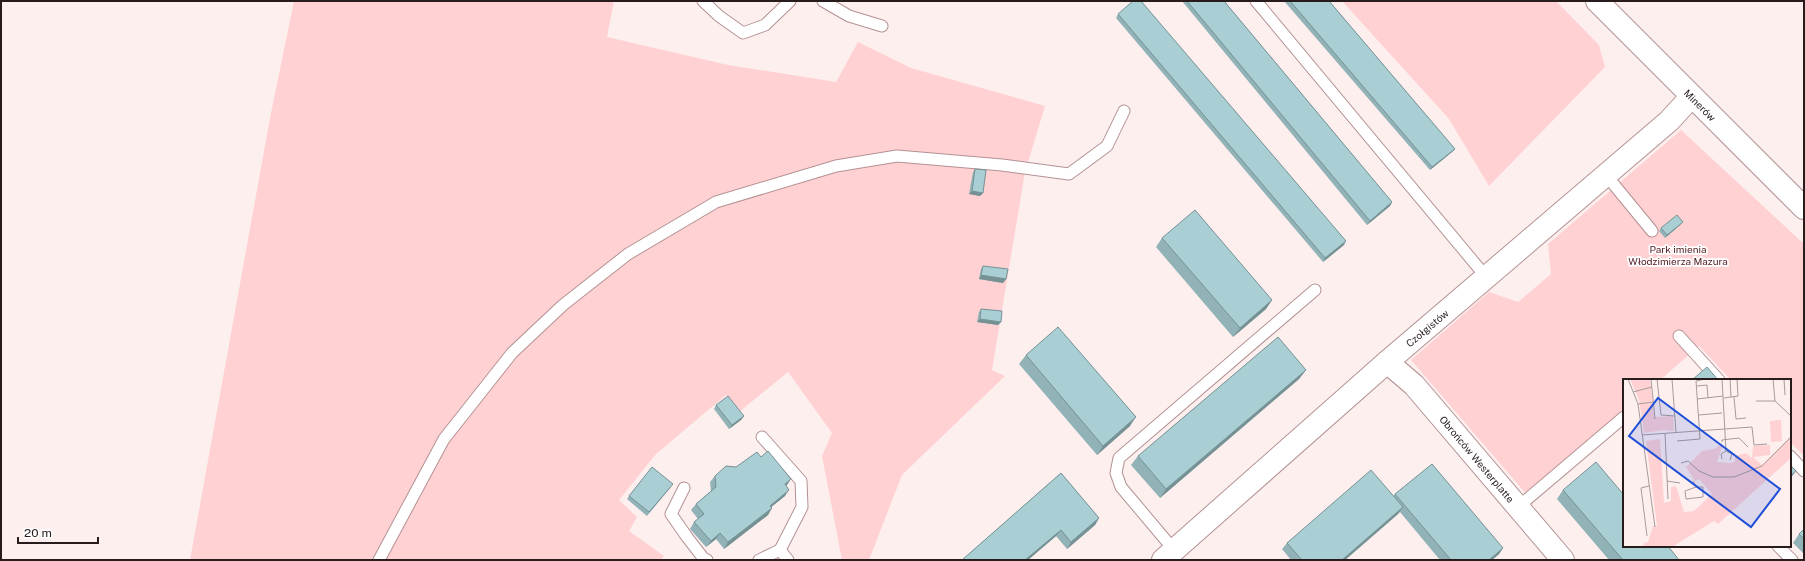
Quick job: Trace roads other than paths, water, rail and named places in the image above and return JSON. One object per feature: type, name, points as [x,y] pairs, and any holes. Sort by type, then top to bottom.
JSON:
[{"type":"street","name":"Minerów","points":[[1597,1],[1691,97],[1804,208]]},
{"type":"street","name":"Czołgistów","points":[[1173,557],[1388,362],[1669,121],[1691,97]]},
{"type":"street","name":"Obrońców Westerplatte","points":[[1388,362],[1414,385],[1563,560]]},
{"type":"lane","points":[[703,1],[719,16],[743,33],[765,25],[790,1]]},
{"type":"lane","points":[[823,1],[849,16],[882,26]]},
{"type":"lane","points":[[1256,1],[1487,278]]},
{"type":"lane","points":[[379,560],[444,439],[512,353],[563,305],[628,254],[716,202],[836,166],[897,156],[1002,165],[1069,174],[1107,146],[1124,111]]},
{"type":"lane","points":[[1606,175],[1652,231]]},
{"type":"lane","points":[[1173,557],[1121,487],[1116,473],[1119,458],[1315,290]]},
{"type":"lane","points":[[1679,336],[1718,379]]},
{"type":"lane","points":[[1518,507],[1623,418]]},
{"type":"lane","points":[[759,560],[780,550],[802,508],[801,481],[762,437]]},
{"type":"lane","points":[[1791,457],[1804,470]]},
{"type":"lane","points":[[684,488],[671,514],[704,559],[707,560]]},
{"type":"lane","points":[[1779,547],[1792,560]]},
{"type":"lane","points":[[780,550],[788,560]]},
{"type":"park label","name":"Park imienia Włodzimierza Mazura","points":[[1678,254]]}]
